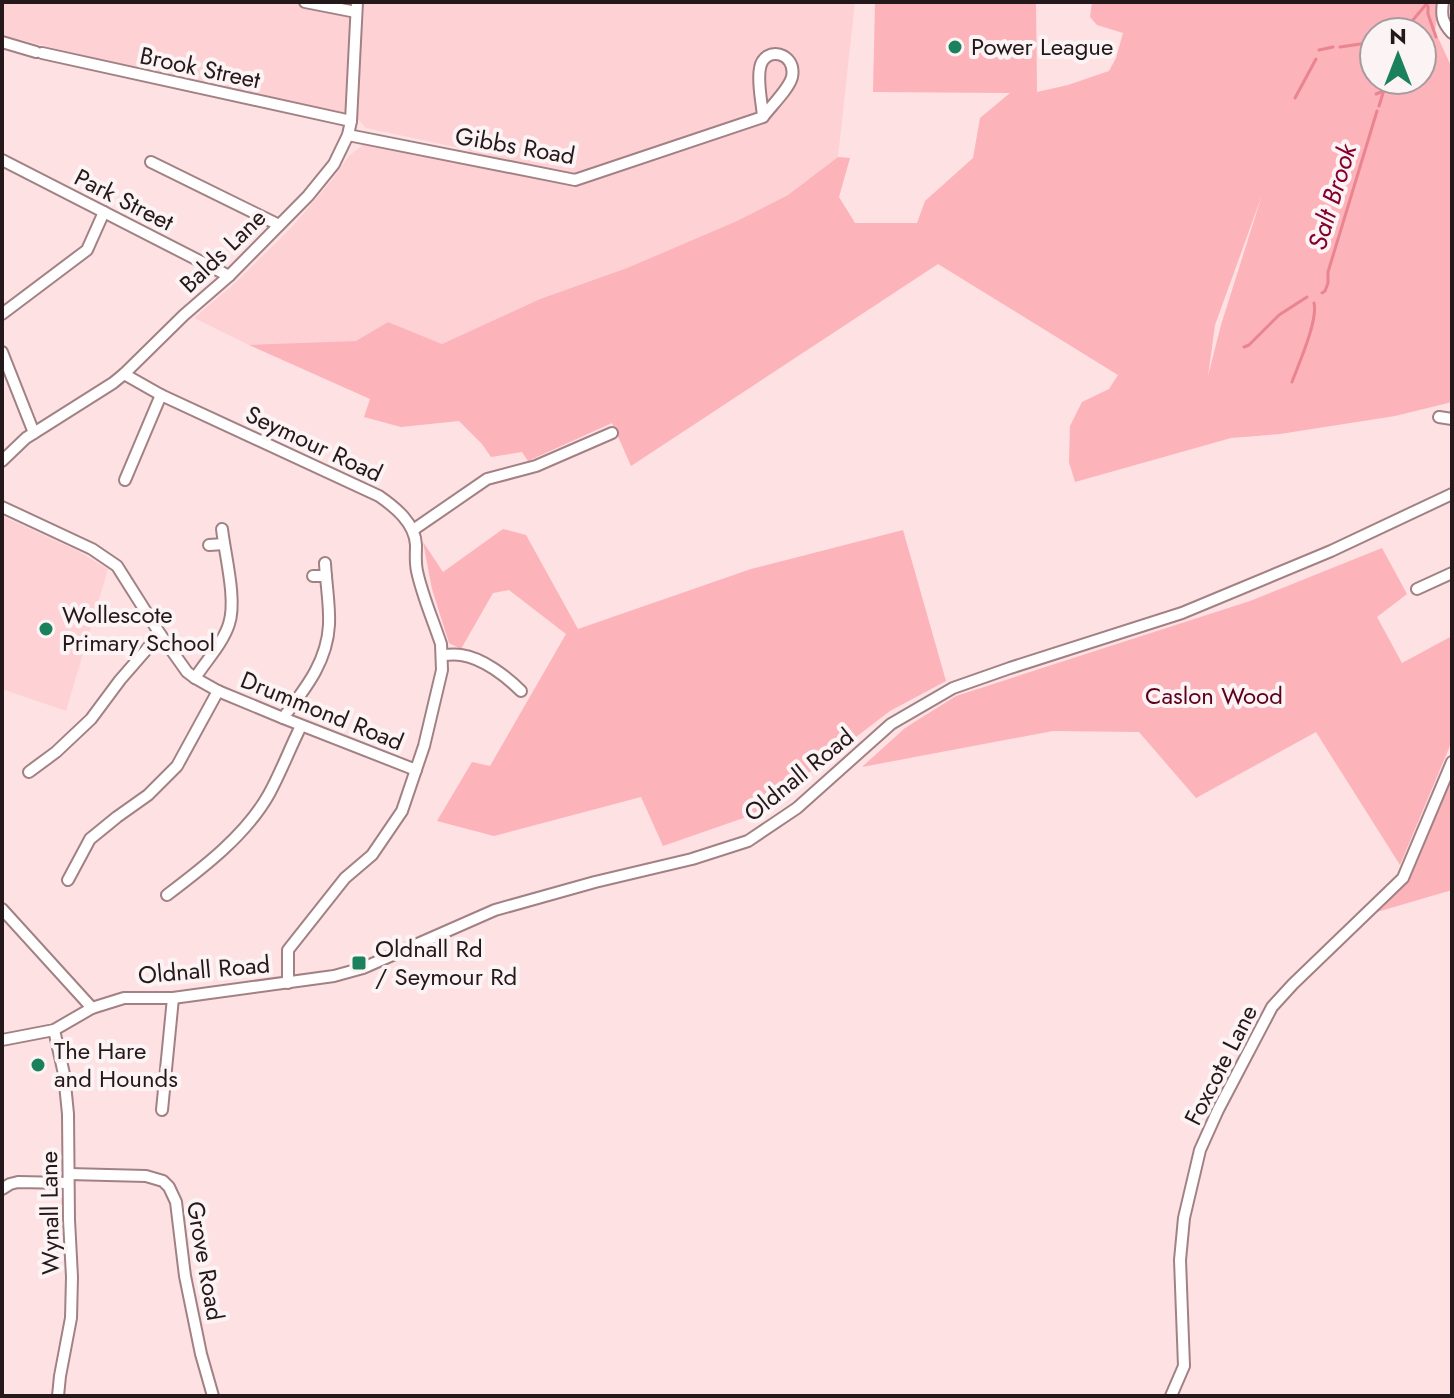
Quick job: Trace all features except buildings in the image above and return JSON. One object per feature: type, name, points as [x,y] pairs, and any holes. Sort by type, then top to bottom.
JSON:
[{"type":"street","points":[[305,2],[356,7]]},
{"type":"street","points":[[1443,2],[1443,20],[1452,33]]},
{"type":"street","name":"Balds Lane","points":[[2,461],[26,438],[124,374],[229,276],[308,196],[334,164],[351,121],[356,7]]},
{"type":"street","name":"Brook Street","points":[[2,42],[39,53],[351,121]]},
{"type":"street","points":[[776,53],[786,56],[792,64],[792,74],[789,85],[763,117],[760,64],[765,57],[776,53]]},
{"type":"street","name":"Gibbs Road","points":[[348,135],[575,180],[763,117]]},
{"type":"street","name":"Park Street","points":[[2,160],[229,276]]},
{"type":"street","points":[[151,162],[279,225]]},
{"type":"street","points":[[2,314],[87,250],[104,212]]},
{"type":"street","points":[[2,352],[34,433]]},
{"type":"street","name":"Seymour Road","points":[[124,374],[161,395],[379,496],[402,515],[413,530]]},
{"type":"street","points":[[125,480],[161,395]]},
{"type":"street","points":[[1439,417],[1452,419]]},
{"type":"street","points":[[288,983],[288,950],[345,878],[372,855],[402,811],[424,746],[442,670],[442,655],[416,569],[413,530],[487,479],[536,466],[612,433]]},
{"type":"street","name":"Oldnall Road","points":[[2,1040],[54,1030],[92,1008],[124,998],[173,998],[334,976],[363,968],[495,910],[692,859],[748,841],[797,808],[891,724],[953,688],[1182,613],[1331,551],[1452,494]]},
{"type":"street","name":"Drummond Road","points":[[2,507],[92,549],[117,566],[160,634],[187,672],[195,678],[301,726],[416,770]]},
{"type":"street","points":[[195,678],[225,632],[231,614],[222,529]]},
{"type":"street","points":[[209,545],[224,544]]},
{"type":"street","points":[[283,718],[313,677],[324,654],[329,627],[325,563]]},
{"type":"street","points":[[1417,589],[1452,573]]},
{"type":"street","points":[[313,576],[326,576]]},
{"type":"street","points":[[32,765],[56,752],[91,719],[160,634]]},
{"type":"street","points":[[442,655],[463,655],[519,684]]},
{"type":"street","points":[[68,872],[90,839],[148,795],[177,766],[218,691]]},
{"type":"street","points":[[175,893],[245,826],[268,795],[301,726]]},
{"type":"street","name":"Foxcote Lane","points":[[1171,1396],[1184,1366],[1180,1260],[1184,1218],[1200,1150],[1272,1007],[1403,878],[1452,762]]},
{"type":"street","points":[[2,909],[92,1008]]},
{"type":"street","points":[[165,1104],[173,998]]},
{"type":"street","name":"Wynall Lane","points":[[54,1030],[64,1074],[68,1114],[72,1277],[71,1318],[58,1396]]},
{"type":"street","name":"Grove Road","points":[[68,1179],[146,1176],[163,1181],[169,1187],[176,1202],[185,1276],[213,1396]]},
{"type":"street","points":[[2,1189],[18,1182],[68,1179]]},
{"type":"shaded area","points":[[2,2],[855,2],[838,157],[788,195],[737,221],[627,268],[540,299],[442,344],[388,322],[356,341],[249,345],[194,318],[292,227],[349,156],[365,143],[466,164],[469,150],[366,128],[357,118],[193,83],[2,35]]},
{"type":"shaded area","name":"Wollescote Primary School","points":[[2,516],[78,551],[108,569],[66,711],[2,689]]},
{"type":"green space","points":[[875,2],[1036,2],[1037,92],[1109,71],[1123,33],[1097,25],[1090,17],[1092,2],[1439,2],[1437,16],[1358,16],[1358,96],[1438,96],[1438,38],[1452,68],[1452,402],[1395,416],[1280,434],[1231,438],[1075,482],[1069,462],[1070,426],[1082,402],[1109,389],[1118,375],[938,264],[631,466],[612,423],[528,461],[522,452],[491,457],[459,421],[401,427],[364,417],[370,399],[249,345],[356,341],[388,322],[442,344],[540,299],[627,268],[737,221],[788,195],[838,157],[850,158],[839,197],[855,223],[917,223],[925,201],[973,158],[980,118],[1010,93],[873,92]],"holes":[[[1262,195],[1208,376],[1215,325]]]},
{"type":"green space","points":[[503,529],[526,535],[578,629],[751,569],[903,530],[946,681],[890,711],[755,814],[663,846],[641,797],[494,836],[437,821],[472,762],[490,766],[566,634],[509,590],[493,593],[461,649],[449,643],[432,589],[423,542],[443,572]]},
{"type":"green space","name":"Caslon Wood","points":[[1382,548],[1407,594],[1377,617],[1402,663],[1452,636],[1452,741],[1400,865],[1316,732],[1196,798],[1139,732],[1053,731],[862,767],[905,728],[956,696],[1250,601]]},
{"type":"green space","points":[[1452,780],[1452,890],[1377,912],[1405,883]]},
{"type":"waterway","name":"Salt Brook","points":[[1416,16],[1428,2]]},
{"type":"waterway","name":"Salt Brook","points":[[1428,6],[1429,16]]},
{"type":"waterway","name":"Salt Brook","points":[[1340,47],[1358,44]]},
{"type":"waterway","points":[[1319,50],[1333,47]]},
{"type":"waterway","name":"Salt Brook","points":[[1295,98],[1316,59]]},
{"type":"waterway","name":"Salt Brook","points":[[1379,106],[1382,96]]},
{"type":"waterway","name":"Salt Brook","points":[[1322,293],[1328,283],[1328,272],[1377,111]]},
{"type":"waterway","name":"Salt Brook","points":[[1244,347],[1279,315],[1307,297]]},
{"type":"waterway","name":"Salt Brook","points":[[1292,382],[1311,331],[1314,303]]},
{"type":"place","name":"Power League","points":[[955,47]]},
{"type":"place","name":"Wollescote Primary School","points":[[46,629]]},
{"type":"place","name":"Oldnall Rd / Seymour Rd","points":[[359,963]]},
{"type":"place","name":"The Hare and Hounds","points":[[38,1065]]}]
